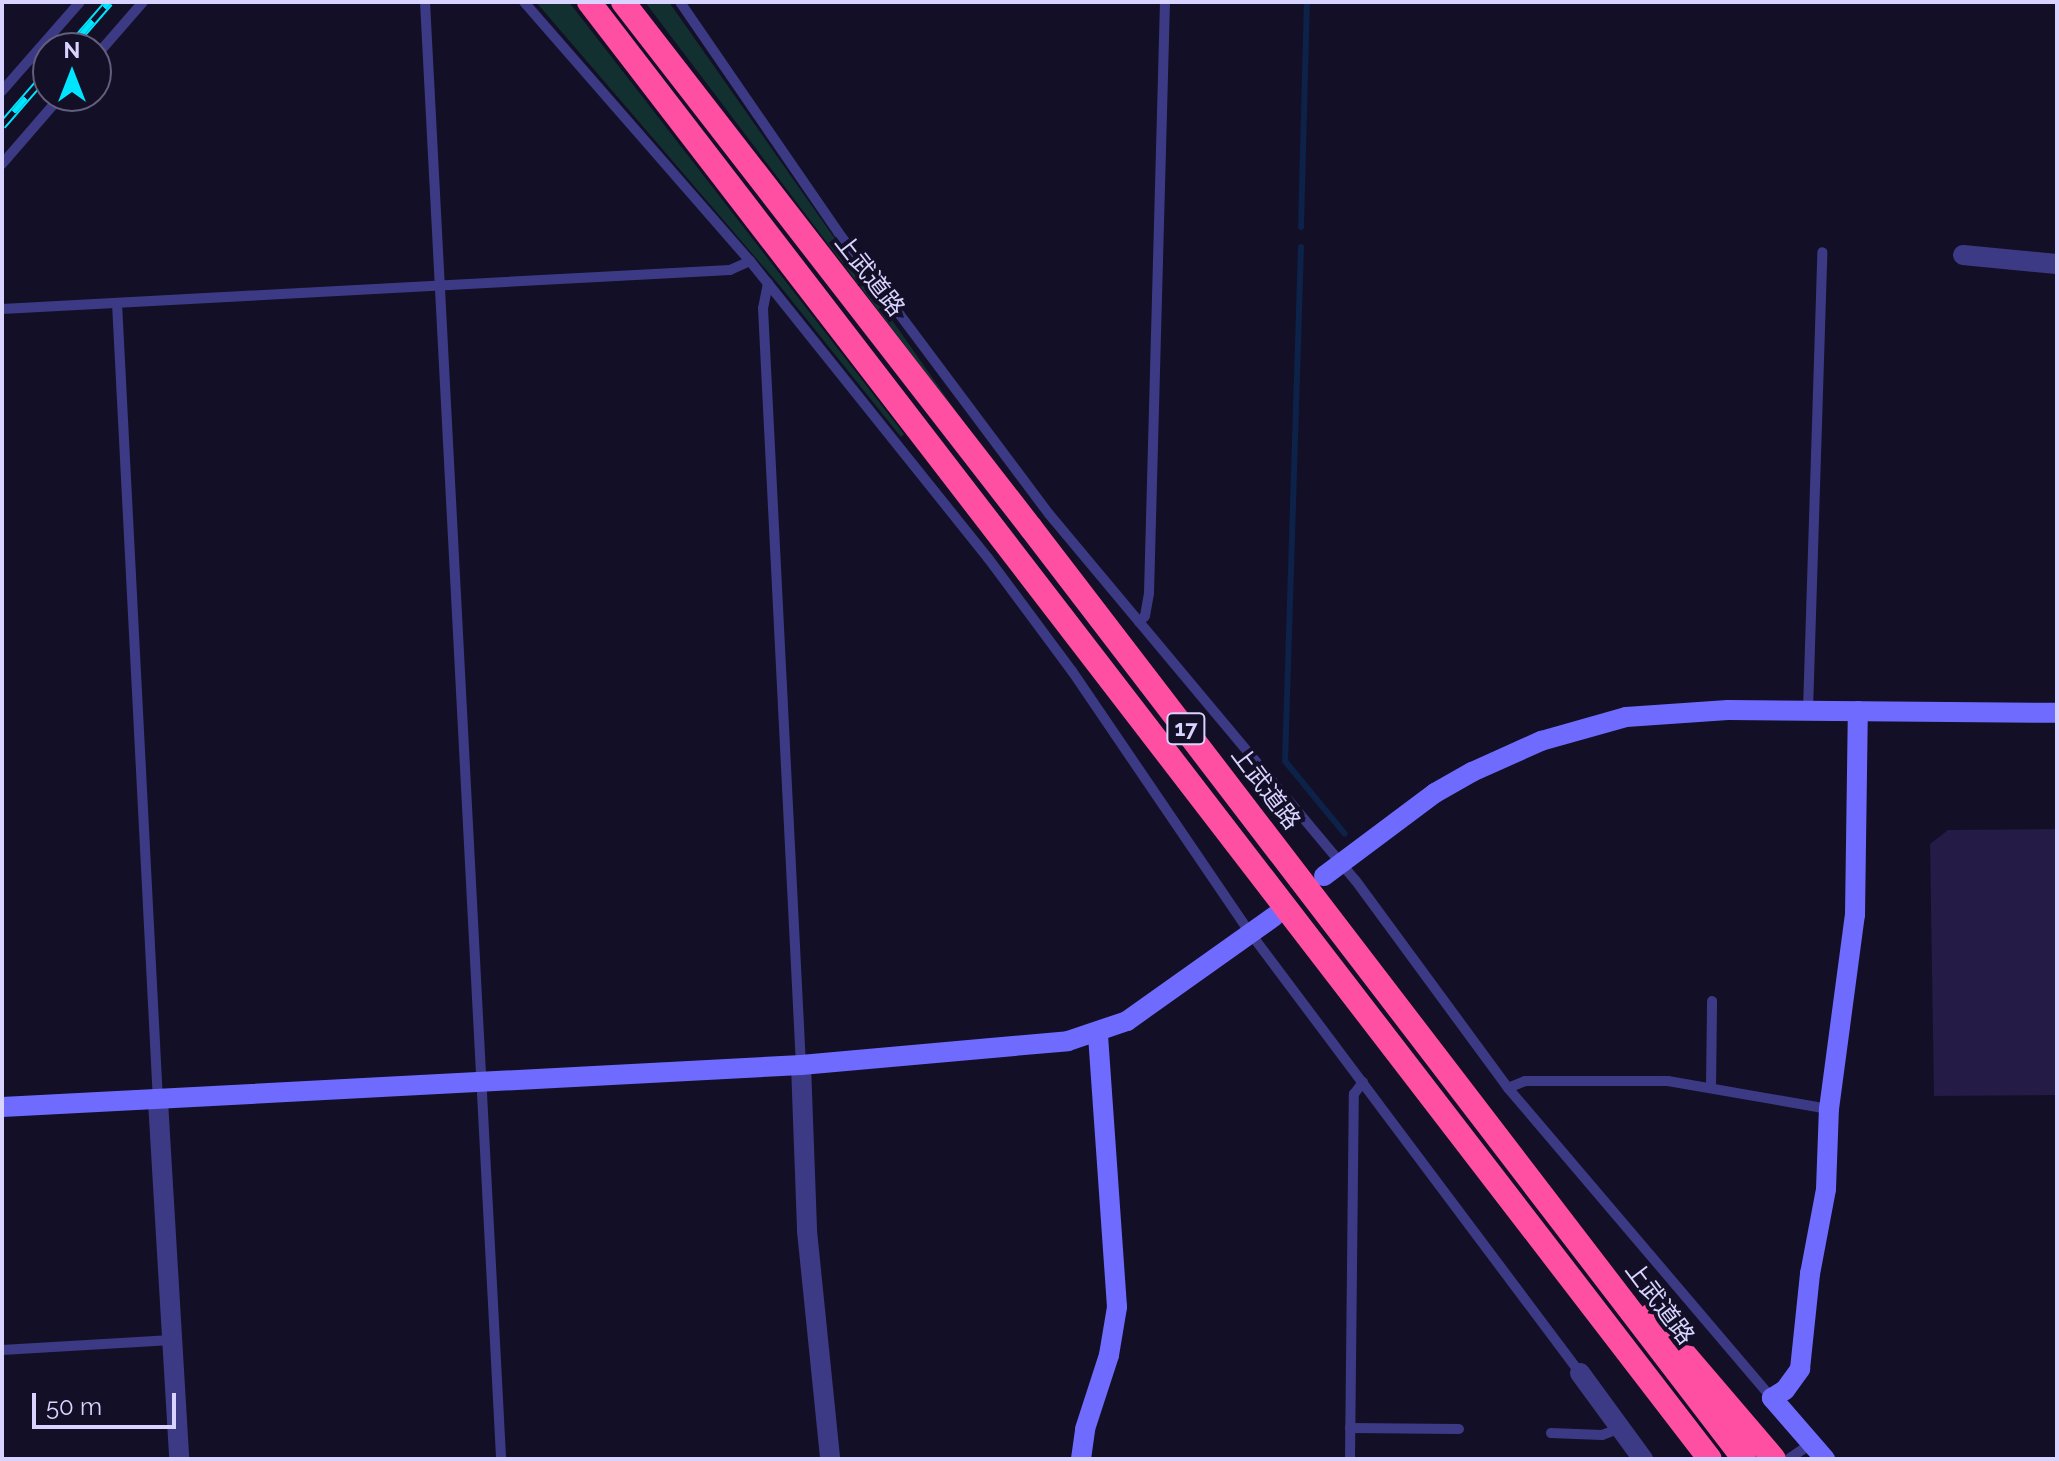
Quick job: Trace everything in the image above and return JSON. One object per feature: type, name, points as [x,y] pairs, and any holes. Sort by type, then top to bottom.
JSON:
[{"type":"highway","name":"17","points":[[589,2],[998,551],[1550,1250],[1710,1459]]},
{"type":"highway","name":"上武道路","points":[[623,2],[1040,521],[1744,1459]]},
{"type":"highway","points":[[1562,1220],[1668,1333],[1774,1459]]},
{"type":"highway","points":[[1550,1250],[1690,1459]]},
{"type":"street","points":[[1963,255],[2057,264]]},
{"type":"street","points":[[1324,876],[1435,793],[1508,753],[1577,728],[1626,717],[1677,712],[1808,710],[2057,713]]},
{"type":"street","points":[[1818,1451],[1772,1398],[1785,1390],[1800,1369],[1810,1274],[1826,1189],[1829,1109],[1854,927],[1858,711]]},
{"type":"street","points":[[2,1107],[801,1065],[1030,1045],[1098,1033],[1127,1021],[1158,1002],[1275,916]]},
{"type":"street","points":[[1081,1459],[1085,1429],[1109,1355],[1117,1307],[1098,1033]]},
{"type":"street","points":[[801,1065],[807,1231],[830,1459]]},
{"type":"street","points":[[158,1101],[179,1459]]},
{"type":"street","points":[[1580,1373],[1643,1459]]},
{"type":"lane","points":[[2,91],[80,2]]},
{"type":"lane","points":[[112,38],[143,2]]},
{"type":"lane","points":[[425,2],[484,1081],[501,1459]]},
{"type":"lane","points":[[524,2],[998,551],[1072,671],[1251,934],[1580,1373]]},
{"type":"lane","points":[[680,2],[1040,521],[1139,622],[1341,863],[1508,1088],[1772,1398]]},
{"type":"lane","points":[[1139,622],[1145,616],[1149,593],[1165,2]]},
{"type":"lane","points":[[2,164],[47,112]]},
{"type":"lane","points":[[1808,710],[1822,252]]},
{"type":"lane","points":[[2,309],[730,270],[750,261]]},
{"type":"lane","points":[[768,283],[763,308],[801,1065]]},
{"type":"lane","points":[[117,303],[158,1101]]},
{"type":"lane","points":[[1711,1088],[1712,1001]]},
{"type":"lane","points":[[1508,1088],[1525,1081],[1653,1080],[1829,1109]]},
{"type":"lane","points":[[1350,1459],[1354,1094],[1363,1082]]},
{"type":"lane","points":[[2,1350],[172,1340]]},
{"type":"lane","points":[[1350,1428],[1459,1429]]},
{"type":"lane","points":[[1551,1433],[1602,1435],[1621,1428]]},
{"type":"lane","points":[[1790,1458],[1818,1451]]},
{"type":"green space","points":[[536,2],[569,2],[904,434],[901,437],[780,286]]},
{"type":"green space","points":[[645,2],[669,2],[962,420],[890,326]]},
{"type":"building","points":[[2057,829],[2057,1095],[1934,1096],[1930,844],[1948,830]]},
{"type":"waterway","points":[[1301,227],[1307,2]]},
{"type":"waterway","points":[[1301,247],[1285,761],[1345,834]]},
{"type":"railway","points":[[83,32],[109,2]]},
{"type":"railway","points":[[2,125],[32,90]]}]
